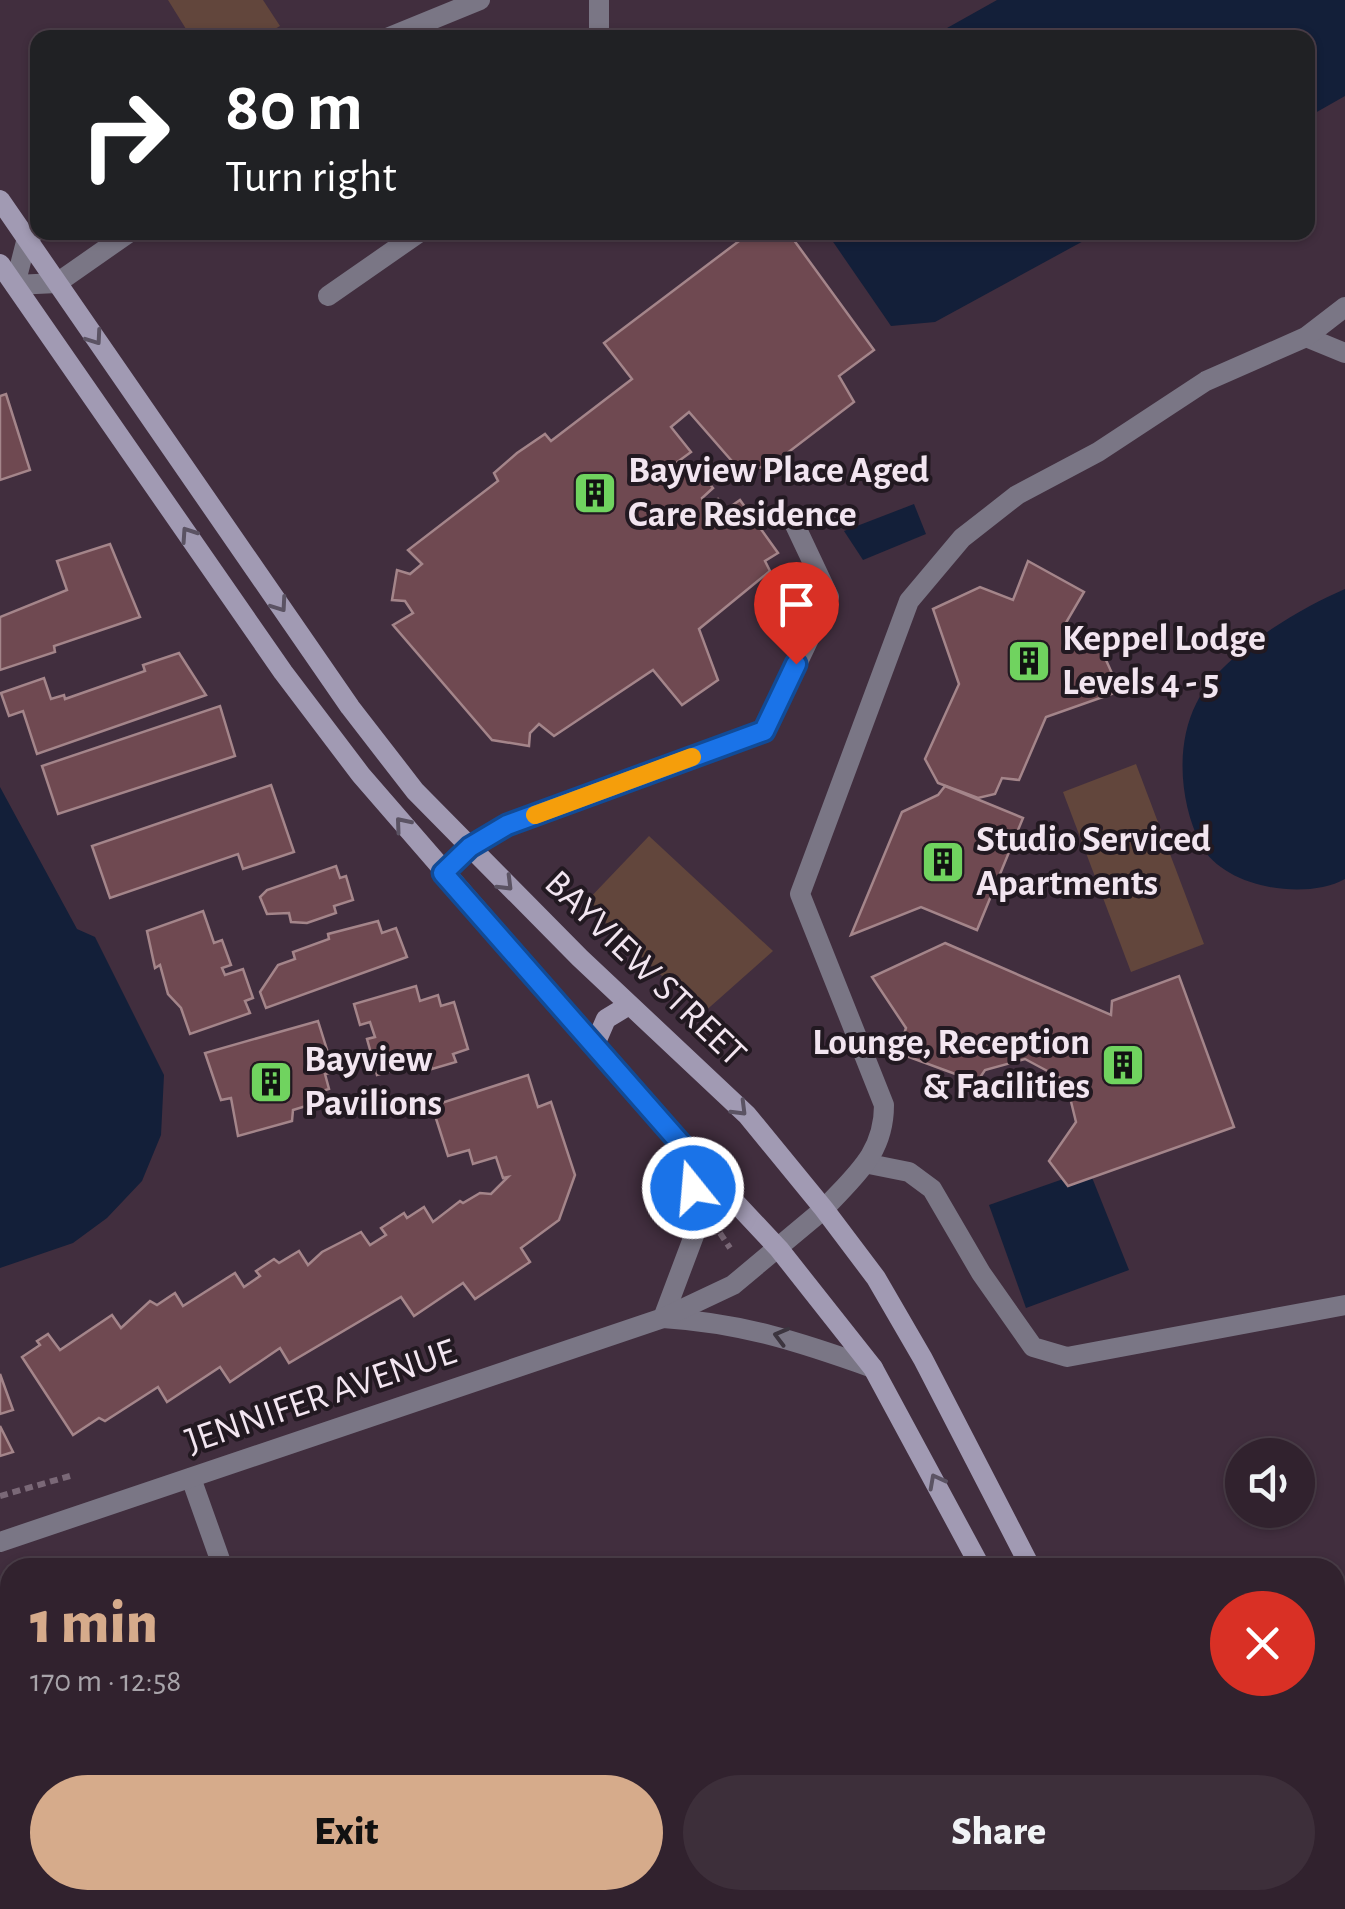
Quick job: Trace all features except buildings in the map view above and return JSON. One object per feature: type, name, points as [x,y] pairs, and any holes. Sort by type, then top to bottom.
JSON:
[{"type":"main road","name":"BAYVIEW STREET","points":[[0,200],[30,232]]},
{"type":"main road","name":"BAYVIEW STREET","points":[[35,240],[57,282],[350,707],[415,791],[629,1005],[748,1115],[824,1208],[876,1278],[914,1343],[1026,1558]]},
{"type":"main road","name":"BAYVIEW STREET","points":[[0,264],[283,672],[361,776],[689,1153],[779,1249],[873,1368],[976,1558]]},
{"type":"main road","points":[[596,1042],[606,1019],[629,1005]]},
{"type":"street","points":[[407,30],[480,0]]},
{"type":"street","points":[[598,30],[599,0]]},
{"type":"street","points":[[30,240],[15,285],[57,282],[118,240]]},
{"type":"street","points":[[328,296],[408,240]]},
{"type":"street","points":[[1345,307],[1306,337],[1206,381],[1098,452],[1017,495],[962,538],[909,601],[800,894],[884,1105],[884,1124],[869,1164],[909,1172],[932,1189],[980,1273],[1033,1347],[1067,1357],[1345,1305]]},
{"type":"street","points":[[1306,337],[1345,353]]},
{"type":"street","points":[[443,873],[470,847],[507,825],[764,731],[828,597],[795,524]]},
{"type":"street","points":[[664,1318],[698,1225],[689,1153]]},
{"type":"street","name":"JENNIFER AVENUE","points":[[0,1542],[664,1318],[733,1285],[779,1249],[869,1164]]},
{"type":"street","name":"JENNIFER AVENUE","points":[[664,1318],[728,1322],[789,1337],[873,1368]]},
{"type":"street","points":[[191,1478],[219,1558]]},
{"type":"path","points":[[0,1496],[70,1476]]},
{"type":"shaded area","points":[[168,0],[263,0],[280,26],[273,30],[187,30]]},
{"type":"shaded area","points":[[1136,764],[1204,944],[1131,972],[1063,792]]},
{"type":"shaded area","points":[[649,836],[773,951],[702,1014],[585,903]]},
{"type":"water","points":[[997,0],[1345,0],[1345,96],[1315,113],[1315,30],[943,30]]},
{"type":"water","points":[[832,240],[1085,240],[935,322],[891,326]]},
{"type":"water","points":[[914,504],[926,534],[863,560],[844,531]]},
{"type":"water","points":[[1345,589],[1345,879],[1309,889],[1246,880],[1212,860],[1194,829],[1183,775],[1189,720],[1207,686],[1241,652],[1283,622]]},
{"type":"water","points":[[0,787],[77,929],[95,937],[164,1075],[161,1135],[142,1181],[107,1218],[73,1243],[0,1268]]},
{"type":"water","points":[[1089,1170],[1129,1270],[1026,1308],[989,1205]]},
{"type":"slow traffic","points":[[535,815],[692,757]]},
{"type":"place","name":"Bayview Place Aged Care Residence","points":[[595,493]]},
{"type":"place","name":"Keppel Lodge Levels 4 - 5","points":[[1029,661]]},
{"type":"place","name":"Studio Serviced Apartments","points":[[943,862]]},
{"type":"place","name":"Lounge, Reception & Facilities","points":[[1123,1065]]},
{"type":"place","name":"Bayview Pavilions","points":[[271,1082]]},
{"type":"route","points":[[693,1188],[689,1153],[607,1054],[443,873],[470,847],[507,825],[764,731],[796,664]]}]
